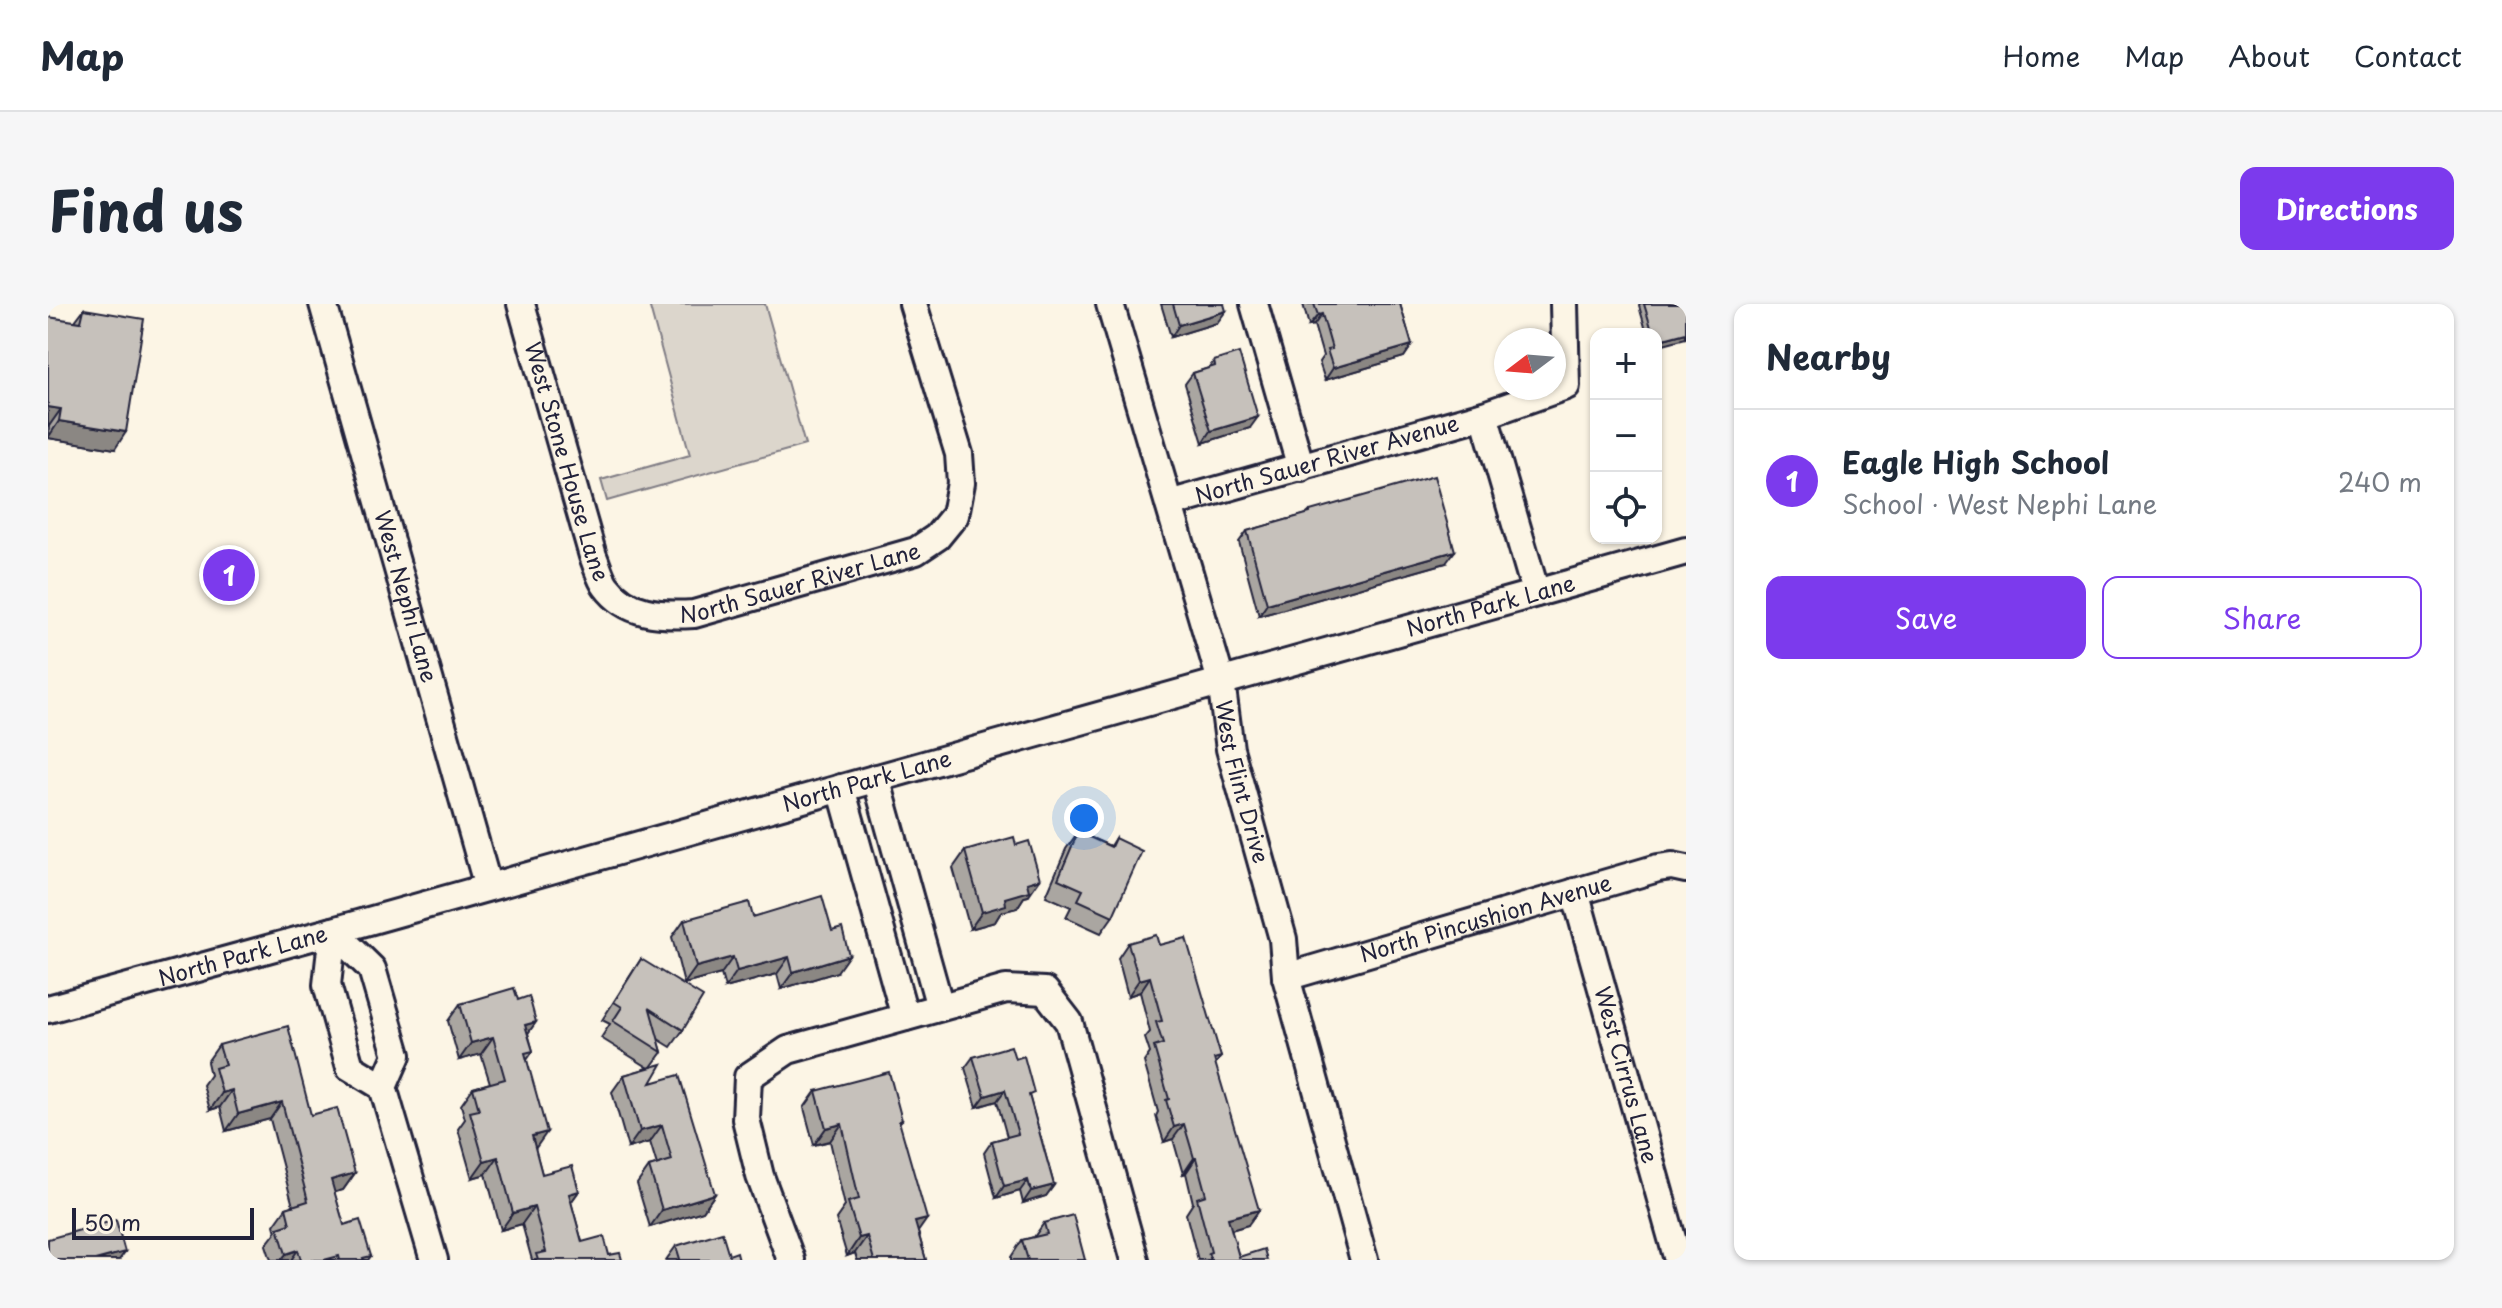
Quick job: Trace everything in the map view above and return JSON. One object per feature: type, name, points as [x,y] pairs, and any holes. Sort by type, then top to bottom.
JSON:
[{"type":"street","name":"West Nephi Lane","points":[[323,304],[488,887]]},
{"type":"street","name":"West Stone House Lane","points":[[521,304],[593,556],[606,586],[631,608]]},
{"type":"street","name":"North Sauer River Lane","points":[[631,608],[662,616],[694,614],[916,551],[937,537],[955,515],[961,483],[959,454],[913,304]]},
{"type":"street","name":"West Flint Drive","points":[[1110,304],[1221,681],[1230,749],[1283,939],[1286,977],[1364,1260]]},
{"type":"street","points":[[1254,304],[1301,468]]},
{"type":"street","name":"North Sauer River Avenue","points":[[1169,504],[1484,415],[1566,386],[1564,304]]},
{"type":"street","points":[[1484,415],[1536,593]]},
{"type":"street","name":"North Park Lane","points":[[48,1009],[1686,551]]},
{"type":"street","points":[[876,778],[940,1007]]},
{"type":"street","points":[[841,788],[905,1017]]},
{"type":"street","name":"North Pincushion Avenue","points":[[1286,977],[1658,868],[1672,866],[1686,869]]},
{"type":"street","name":"West Cirrus Lane","points":[[1575,892],[1678,1260]]},
{"type":"street","points":[[333,931],[327,985],[350,1067],[383,1087]]},
{"type":"street","points":[[333,931],[372,969],[397,1055],[383,1087],[434,1260]]},
{"type":"street","points":[[791,1260],[760,1176],[746,1119],[748,1077],[788,1050],[1006,989],[1045,991],[1069,1022],[1135,1260]]},
{"type":"shaded area","points":[[649,304],[765,304],[805,445],[607,501],[601,480],[690,455]]},
{"type":"building","points":[[1173,304],[1224,304],[1226,311],[1179,325]]},
{"type":"building","points":[[1314,304],[1400,304],[1412,345],[1333,368],[1327,350],[1332,349],[1322,314],[1318,315]]},
{"type":"building","points":[[1644,304],[1686,304],[1686,333],[1662,339],[1662,328],[1651,328]]},
{"type":"building","points":[[84,309],[144,319],[126,432],[59,421],[61,409],[48,407],[48,317],[81,322]]},
{"type":"building","points":[[1239,353],[1258,417],[1211,431],[1193,373],[1215,366],[1214,361]]},
{"type":"building","points":[[1434,476],[1455,551],[1267,604],[1247,531]]},
{"type":"building","points":[[1078,832],[1111,847],[1115,838],[1142,851],[1113,916],[1078,900],[1083,890],[1058,879]]},
{"type":"building","points":[[1014,837],[1016,845],[1029,841],[1040,879],[1027,883],[1029,891],[1005,898],[1006,905],[982,912],[965,851]]},
{"type":"building","points":[[822,896],[832,931],[842,928],[849,955],[793,972],[789,957],[737,971],[733,957],[696,967],[684,920],[749,902],[753,917]]},
{"type":"building","points":[[1156,935],[1159,945],[1186,938],[1221,1057],[1214,1059],[1259,1210],[1228,1218],[1239,1257],[1264,1249],[1267,1260],[1211,1260],[1208,1253],[1211,1252],[1197,1198],[1206,1195],[1184,1124],[1174,1127],[1154,1047],[1163,1044],[1156,1022],[1162,1021],[1150,977],[1139,980],[1128,943]]},
{"type":"building","points":[[641,959],[703,997],[683,1030],[650,1009],[662,1052],[613,1021],[622,1007],[614,1002]]},
{"type":"building","points":[[514,988],[518,1000],[529,996],[536,1022],[525,1025],[533,1051],[525,1053],[547,1132],[532,1136],[542,1174],[572,1166],[579,1191],[569,1194],[582,1242],[604,1236],[609,1255],[620,1253],[622,1260],[538,1260],[536,1254],[546,1252],[534,1207],[513,1213],[498,1157],[484,1161],[470,1112],[479,1110],[473,1088],[505,1079],[493,1037],[471,1043],[460,1004]]},
{"type":"building","points":[[288,1026],[311,1115],[337,1108],[355,1173],[331,1180],[344,1225],[360,1220],[371,1256],[364,1260],[340,1260],[339,1256],[324,1260],[301,1260],[298,1250],[286,1254],[278,1228],[290,1224],[286,1208],[308,1201],[282,1102],[238,1114],[232,1090],[222,1093],[215,1068],[225,1065],[219,1045]]},
{"type":"building","points":[[1011,1046],[1015,1059],[1024,1056],[1034,1093],[1029,1095],[1054,1185],[1031,1191],[1028,1180],[1004,1186],[992,1141],[1018,1134],[1005,1090],[985,1096],[973,1057]]},
{"type":"building","points":[[662,1064],[651,1083],[679,1075],[715,1194],[662,1210],[649,1167],[672,1160],[662,1125],[640,1131],[624,1075]]},
{"type":"building","points":[[889,1072],[902,1120],[899,1121],[927,1219],[915,1222],[926,1260],[874,1260],[867,1236],[859,1238],[848,1202],[859,1199],[842,1124],[826,1128],[816,1091]]},
{"type":"building","points":[[1073,1215],[1085,1260],[1028,1260],[1022,1240],[1047,1234],[1044,1223]]},
{"type":"building","points":[[116,1220],[125,1252],[95,1260],[48,1260],[48,1239]]},
{"type":"building","points":[[722,1232],[729,1255],[737,1252],[739,1260],[678,1260],[676,1246]]},
{"type":"place","name":"Eagle High School","points":[[229,575]]}]
